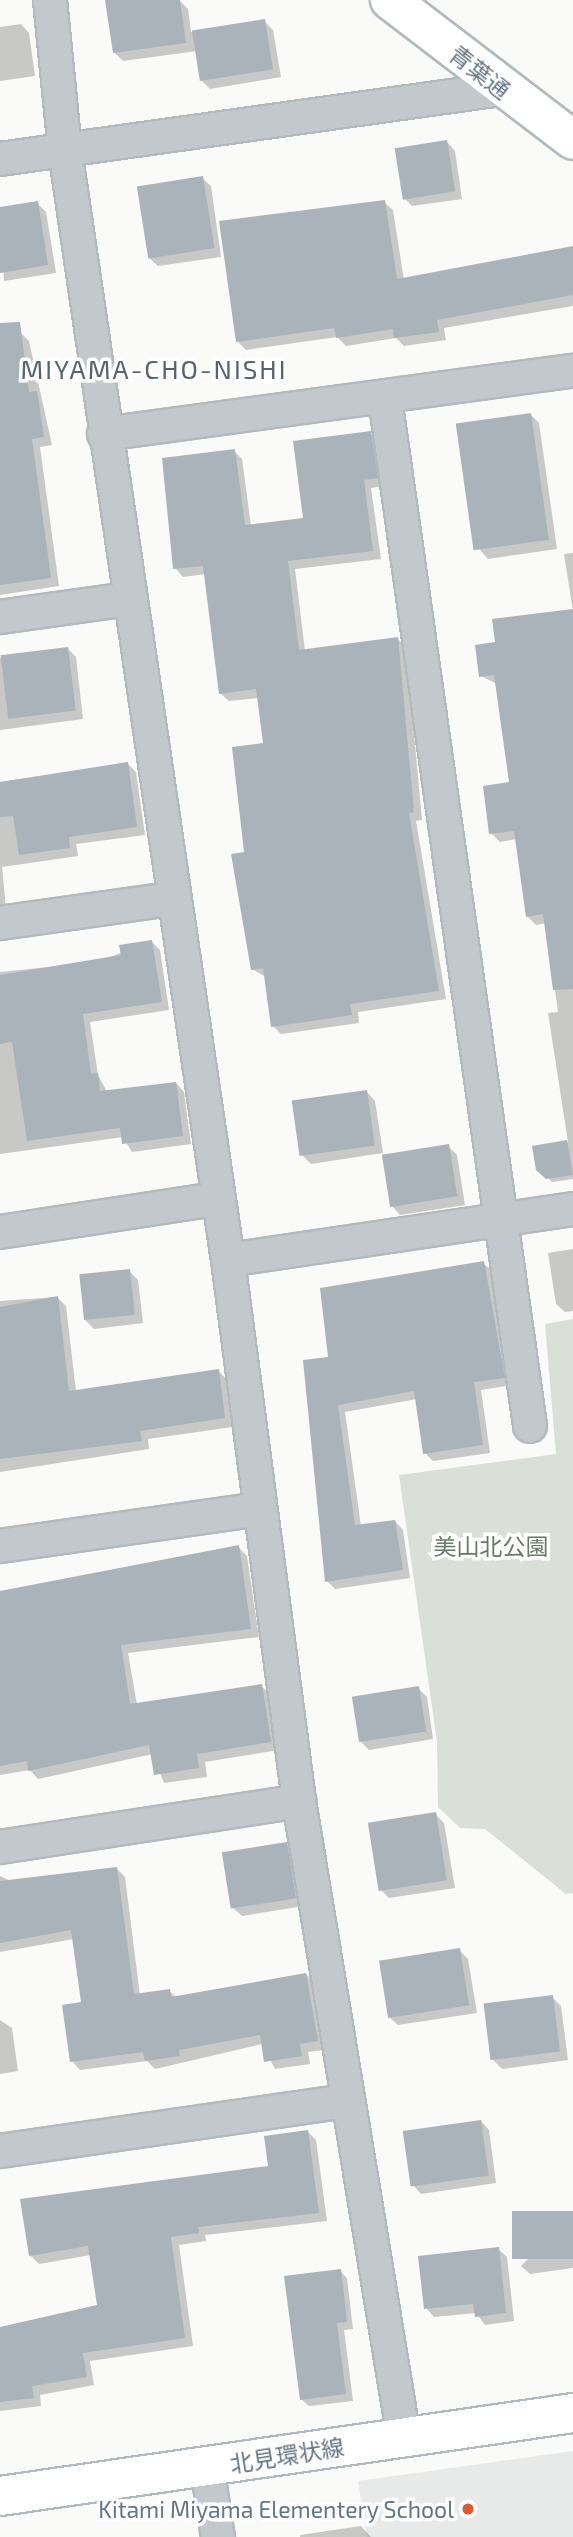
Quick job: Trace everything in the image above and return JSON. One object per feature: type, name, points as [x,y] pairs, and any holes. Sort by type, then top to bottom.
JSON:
[{"type":"main road","name":"青葉通","points":[[390,0],[501,89],[571,134]]},
{"type":"main road","name":"北見環状線","points":[[0,2496],[573,2413]]},
{"type":"street","points":[[50,0],[65,150],[104,434],[215,1199],[228,1260],[299,1801],[345,2101],[404,2438]]},
{"type":"street","points":[[0,159],[501,89]]},
{"type":"street","points":[[104,434],[573,371]]},
{"type":"street","points":[[385,398],[530,1426]]},
{"type":"street","points":[[0,617],[128,599]]},
{"type":"street","points":[[0,923],[172,899]]},
{"type":"street","points":[[0,1232],[215,1199]]},
{"type":"street","points":[[228,1260],[573,1209]]},
{"type":"street","points":[[0,1545],[259,1509]]},
{"type":"street","points":[[0,1847],[299,1801]]},
{"type":"street","points":[[0,2151],[345,2101]]},
{"type":"street","points":[[207,2468],[218,2537]]},
{"type":"shaded area","name":"Kitami Miyama Elementery School","points":[[573,2451],[573,2537],[367,2537],[358,2481]]},
{"type":"green space","name":"美山北公園","points":[[573,1319],[573,1893],[566,1894],[485,1829],[460,1828],[438,1807],[437,1742],[399,1475],[556,1454],[545,1324]]},
{"type":"building","points":[[105,0],[180,0],[186,43],[113,53]]},
{"type":"building","points":[[265,19],[273,69],[200,81],[192,31]]},
{"type":"building","points":[[447,140],[455,191],[403,200],[395,148]]},
{"type":"building","points":[[203,176],[214,248],[148,259],[137,186]]},
{"type":"building","points":[[385,200],[397,279],[573,246],[573,295],[437,320],[439,332],[394,338],[393,329],[336,338],[334,328],[236,342],[219,221]]},
{"type":"building","points":[[38,201],[48,265],[0,273],[0,207]]},
{"type":"building","points":[[20,322],[29,392],[37,391],[44,437],[32,439],[51,578],[0,585],[0,323]]},
{"type":"building","points":[[531,413],[549,540],[474,550],[456,424]]},
{"type":"building","points":[[371,431],[378,478],[364,480],[373,551],[288,561],[299,650],[398,637],[414,812],[409,813],[439,991],[350,1004],[352,1015],[271,1027],[263,968],[251,970],[231,854],[244,852],[232,747],[263,743],[256,689],[219,694],[203,566],[173,569],[162,458],[235,449],[245,525],[303,518],[293,441]]},
{"type":"building","points":[[573,609],[573,989],[553,990],[543,914],[526,917],[514,831],[489,834],[483,786],[509,782],[494,675],[479,677],[475,645],[495,642],[492,619]]},
{"type":"building","points":[[68,647],[76,711],[8,719],[1,655]]},
{"type":"building","points":[[128,762],[137,827],[69,837],[70,848],[19,855],[13,816],[0,817],[0,782]]},
{"type":"building","points":[[152,940],[162,1002],[83,1014],[91,1074],[98,1073],[100,1091],[176,1082],[183,1136],[122,1144],[120,1128],[27,1141],[12,1042],[0,1044],[0,975],[121,955],[119,945]]},
{"type":"building","points":[[367,1090],[375,1145],[300,1156],[292,1101]]},
{"type":"building","points":[[567,1140],[573,1175],[546,1179],[536,1170],[532,1146]]},
{"type":"building","points":[[449,1144],[457,1196],[390,1207],[382,1155]]},
{"type":"building","points":[[484,1261],[505,1378],[474,1382],[483,1445],[423,1454],[414,1391],[338,1405],[355,1525],[395,1520],[403,1570],[325,1582],[303,1360],[328,1357],[320,1288]]},
{"type":"building","points":[[130,1269],[135,1315],[84,1320],[79,1274]]},
{"type":"building","points":[[58,1296],[69,1391],[219,1369],[225,1418],[140,1431],[142,1441],[0,1459],[0,1307]]},
{"type":"building","points":[[239,1545],[251,1629],[121,1645],[130,1704],[262,1684],[271,1742],[197,1754],[199,1768],[154,1775],[149,1745],[28,1771],[27,1761],[0,1766],[0,1591]]},
{"type":"building","points":[[419,1686],[426,1731],[359,1742],[352,1697]]},
{"type":"building","points":[[436,1812],[447,1880],[379,1891],[368,1823]]},
{"type":"building","points":[[287,1842],[296,1898],[231,1909],[222,1852]]},
{"type":"building","points":[[117,1867],[134,1994],[170,1989],[171,1997],[306,1973],[318,2041],[300,2044],[302,2056],[264,2062],[260,2035],[179,2050],[180,2056],[145,2061],[143,2052],[70,2062],[62,2005],[81,2002],[71,1930],[0,1943],[0,1881]]},
{"type":"building","points":[[460,1948],[469,2005],[388,2018],[379,1961]]},
{"type":"building","points":[[553,1995],[560,2052],[490,2060],[484,2004]]},
{"type":"building","points":[[481,2120],[489,2175],[411,2186],[403,2131]]},
{"type":"building","points":[[308,2130],[319,2213],[198,2227],[199,2233],[171,2237],[185,2338],[83,2353],[87,2377],[32,2386],[34,2398],[0,2402],[0,2327],[97,2305],[88,2246],[29,2256],[20,2199],[268,2166],[264,2136]]},
{"type":"building","points":[[512,2211],[573,2211],[573,2259],[512,2259]]},
{"type":"building","points":[[499,2247],[506,2313],[475,2317],[473,2304],[424,2309],[418,2256]]},
{"type":"building","points":[[341,2269],[347,2322],[337,2323],[346,2394],[300,2400],[284,2276]]},
{"type":"place","name":"Kitami Miyama Elementery School","points":[[468,2509]]},
{"type":"district","name":"MIYAMA-CHO-NISHI","points":[[154,369]]}]
